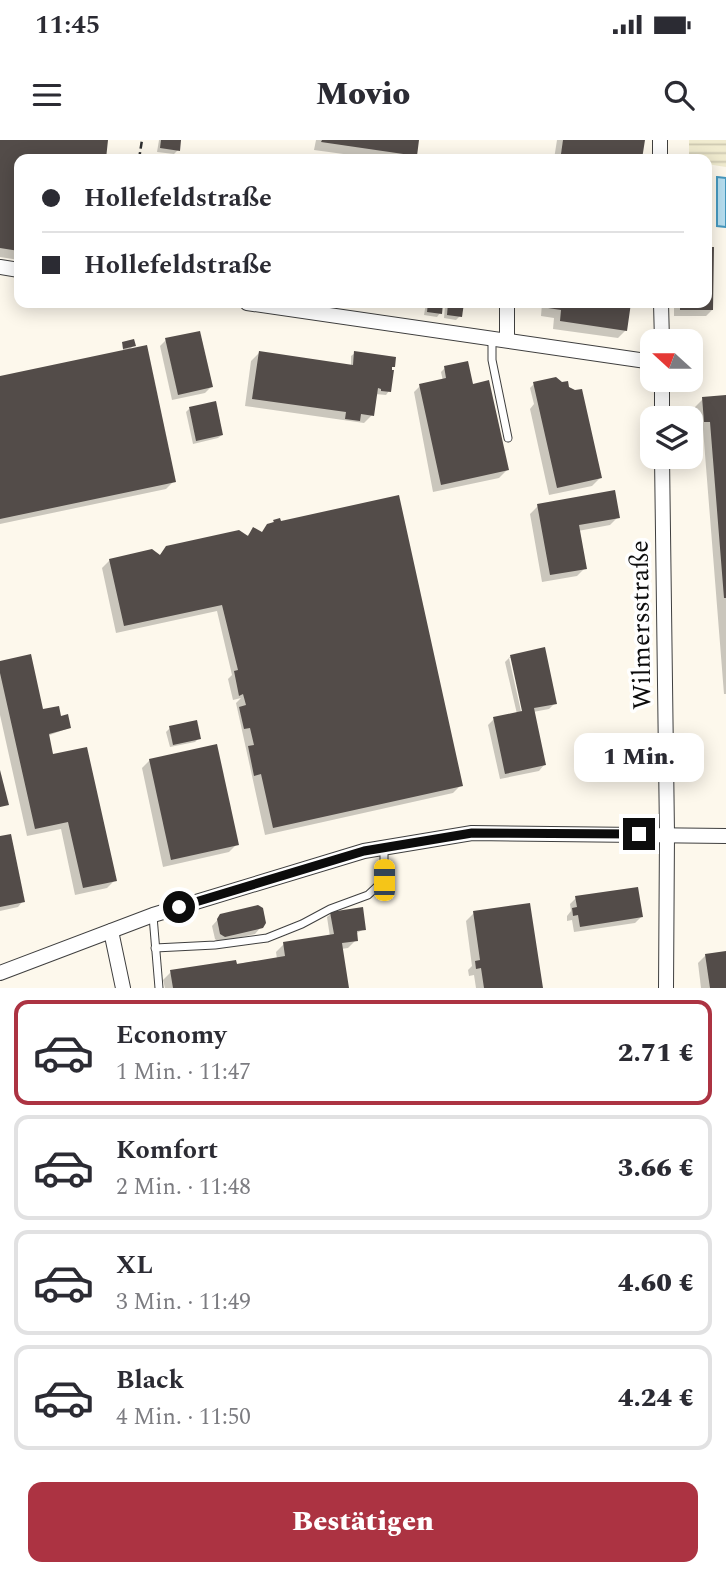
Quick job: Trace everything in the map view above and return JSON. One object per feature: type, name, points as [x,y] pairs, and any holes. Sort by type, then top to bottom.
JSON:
[{"type":"street","points":[[282,308],[640,360]]},
{"type":"street","points":[[507,308],[507,340]]},
{"type":"street","points":[[661,308],[662,329]]},
{"type":"street","name":"Wilmersstraße","points":[[662,469],[667,835],[666,988]]},
{"type":"street","points":[[0,973],[153,915],[364,851],[472,833],[726,836]]},
{"type":"street","points":[[111,931],[123,988]]},
{"type":"lane","points":[[492,338],[492,360],[508,438]]},
{"type":"lane","points":[[155,948],[215,945],[267,938],[302,924],[330,909],[368,895],[384,880],[384,848]]},
{"type":"lane","points":[[153,915],[159,988]]},
{"type":"shaded area","points":[[689,140],[726,140],[726,167],[712,165],[712,154],[689,154]]},
{"type":"water","points":[[717,177],[726,178],[726,227],[717,226]]},
{"type":"building","points":[[0,140],[108,140],[107,154],[14,154],[14,250],[0,248]]},
{"type":"building","points":[[161,140],[181,140],[180,151],[160,148]]},
{"type":"building","points":[[322,140],[419,140],[417,154],[321,142]]},
{"type":"building","points":[[563,140],[645,140],[643,154],[561,154]]},
{"type":"building","points":[[714,247],[713,310],[680,310],[712,308]]},
{"type":"building","points":[[427,308],[443,308],[442,314],[427,312]]},
{"type":"building","points":[[448,308],[463,308],[462,317],[447,315]]},
{"type":"building","points":[[548,308],[630,308],[627,331],[560,321],[561,310]]},
{"type":"building","points":[[200,331],[213,387],[178,395],[165,338]]},
{"type":"building","points":[[134,339],[136,346],[123,349],[122,342]]},
{"type":"building","points":[[147,345],[176,482],[0,519],[0,376]]},
{"type":"building","points":[[259,351],[353,365],[354,351],[396,357],[395,367],[392,367],[394,370],[391,392],[378,388],[374,416],[361,414],[360,421],[345,419],[346,412],[252,399]]},
{"type":"building","points":[[468,361],[473,384],[489,380],[509,470],[441,485],[419,384],[446,378],[444,366]]},
{"type":"building","points":[[556,377],[562,382],[568,381],[569,387],[575,390],[582,389],[602,478],[557,488],[533,382]]},
{"type":"building","points":[[726,395],[726,598],[710,422],[704,422],[702,397]]},
{"type":"building","points":[[216,401],[223,435],[196,441],[189,407]]},
{"type":"building","points":[[615,490],[620,518],[579,525],[587,569],[550,575],[537,504]]},
{"type":"building","points":[[399,495],[463,786],[273,828],[261,774],[254,776],[248,746],[254,745],[250,728],[244,729],[239,707],[246,705],[243,694],[239,696],[234,671],[238,670],[222,605],[124,626],[109,559],[152,549],[160,555],[166,546],[239,530],[248,536],[253,527],[262,532],[267,524],[280,518],[281,521]]},
{"type":"building","points":[[545,647],[557,704],[534,708],[546,765],[505,774],[493,717],[522,711],[510,655]]},
{"type":"building","points":[[31,654],[43,709],[59,706],[61,716],[68,714],[71,728],[49,734],[53,754],[87,747],[117,881],[83,888],[68,822],[35,829],[0,673],[0,661]]},
{"type":"building","points":[[197,720],[201,739],[173,745],[169,726]]},
{"type":"building","points":[[217,744],[239,845],[171,860],[149,759]]},
{"type":"building","points":[[0,770],[9,805],[0,807]]},
{"type":"building","points":[[11,834],[25,902],[0,907],[0,836]]},
{"type":"building","points":[[638,887],[643,917],[580,927],[578,915],[573,916],[572,908],[577,907],[575,896]]},
{"type":"building","points":[[530,903],[543,988],[484,988],[481,968],[476,969],[475,961],[480,960],[473,911]]},
{"type":"building","points":[[258,905],[263,908],[266,923],[263,928],[225,937],[220,934],[217,919],[220,914]]},
{"type":"building","points":[[363,907],[366,930],[357,931],[358,941],[342,943],[349,988],[173,988],[170,970],[236,960],[237,964],[285,956],[283,942],[334,934],[330,912]]},
{"type":"building","points":[[726,951],[726,988],[710,988],[705,954]]},
{"type":"route","points":[[179,907],[364,851],[472,833],[639,834]]}]
